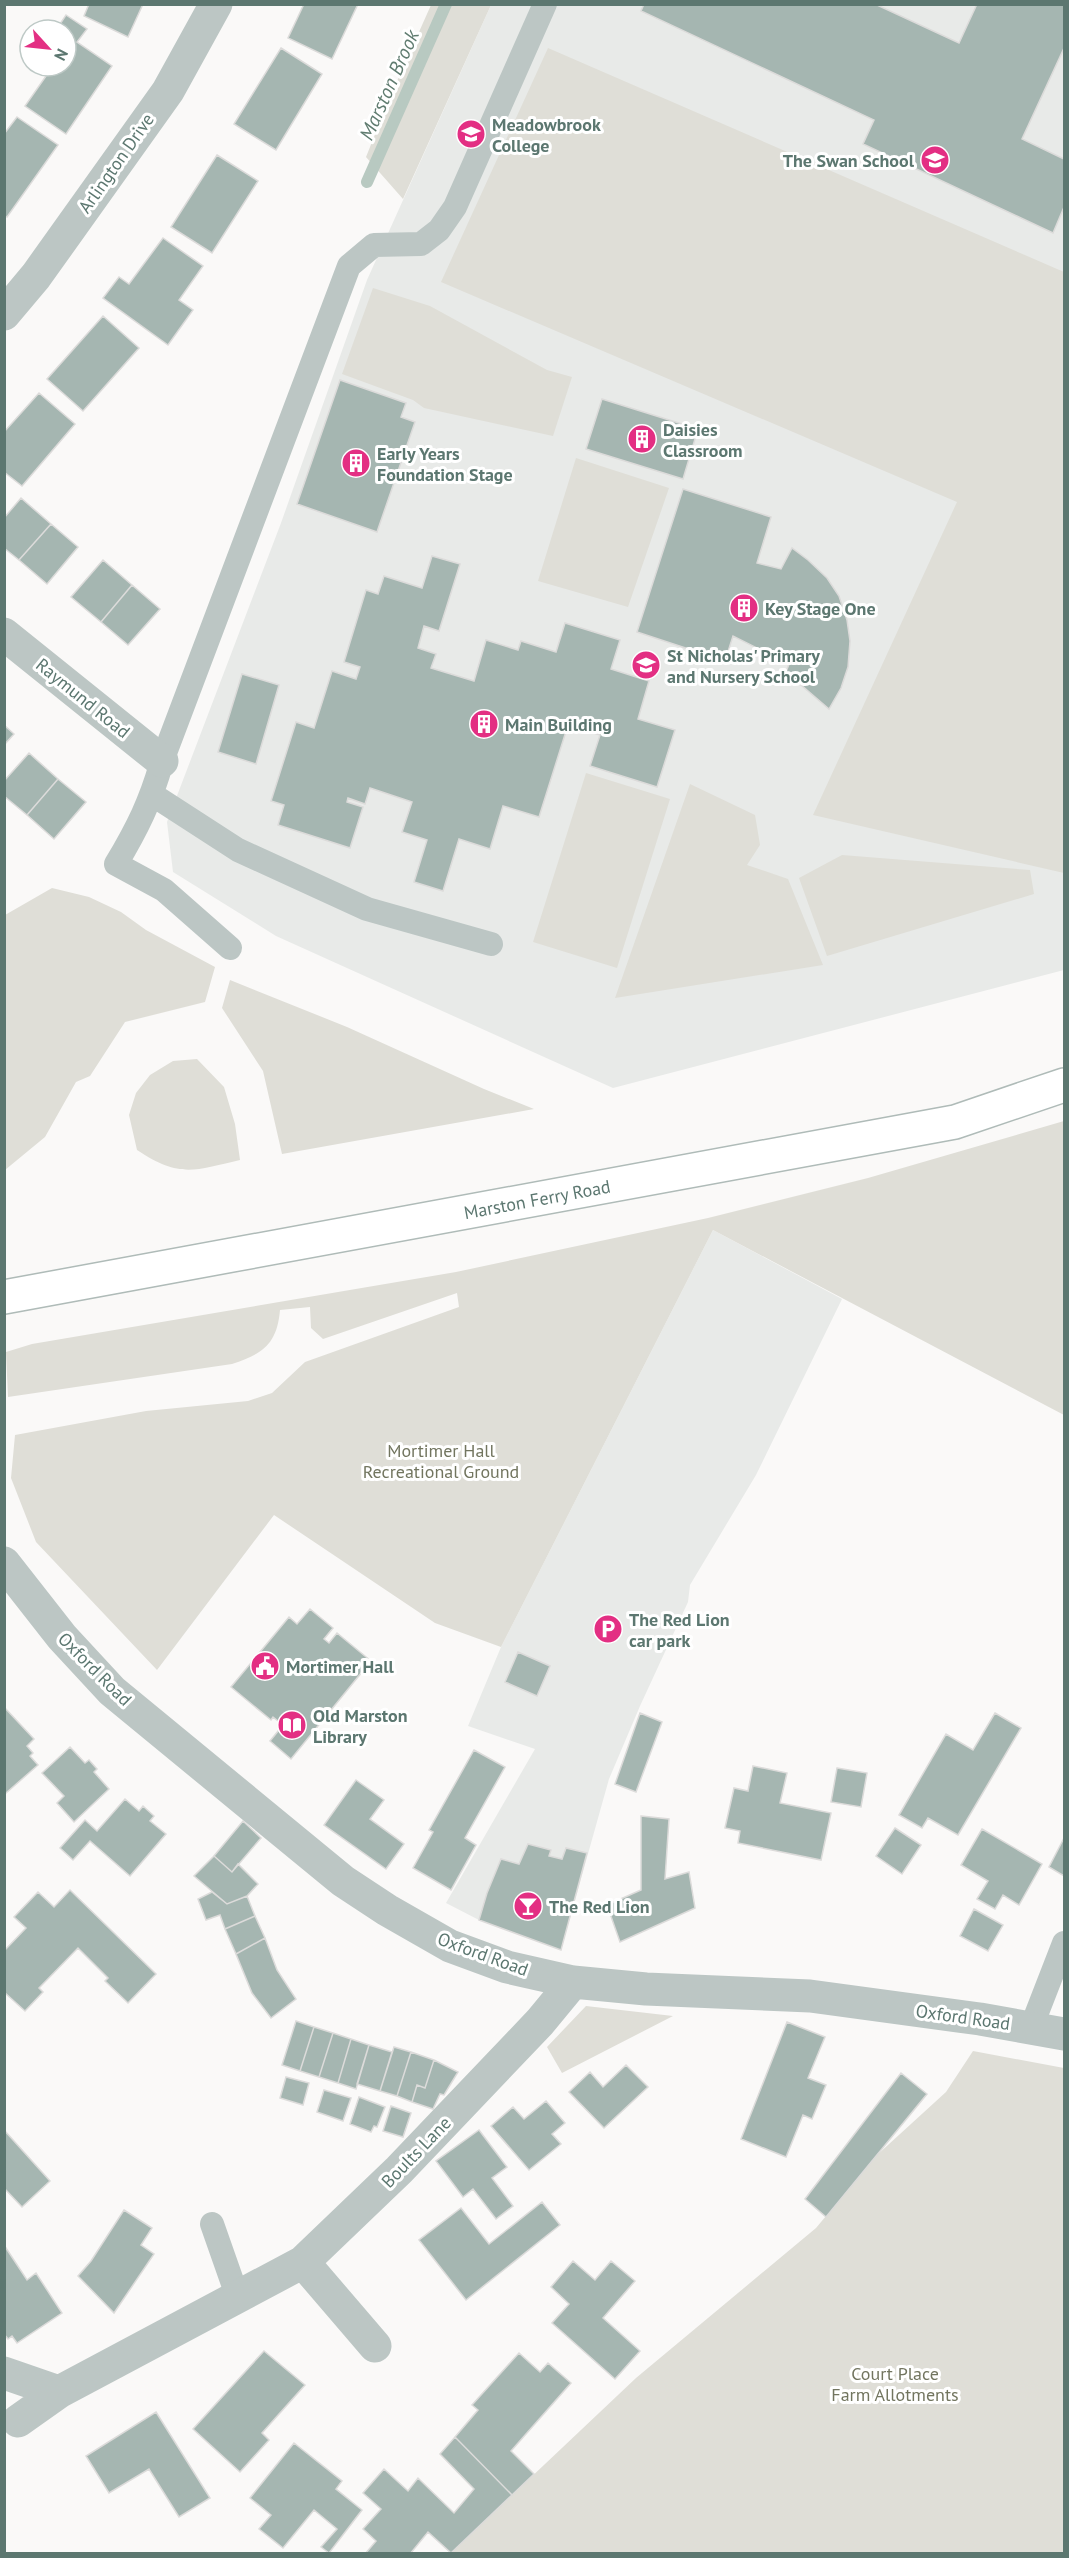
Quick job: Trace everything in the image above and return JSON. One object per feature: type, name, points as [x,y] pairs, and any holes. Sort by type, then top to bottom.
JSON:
[{"type":"main road","name":"Marston Ferry Road","points":[[4,1297],[955,1122],[1065,1085]]},
{"type":"street","name":"Arlington Drive","points":[[4,314],[36,276],[168,91],[216,4]]},
{"type":"street","name":"Raymund Road","points":[[4,634],[162,761]]},
{"type":"street","name":"Oxford Road","points":[[4,1563],[62,1637],[112,1691],[343,1881],[387,1910],[450,1946],[507,1967],[573,1982],[646,1989],[810,1996],[1065,2034]]},
{"type":"street","name":"Boults Lane","points":[[11,2427],[59,2392],[303,2262],[422,2145],[540,2022],[573,1982]]},
{"type":"street","points":[[303,2262],[375,2346]]},
{"type":"street","points":[[4,2373],[59,2392]]},
{"type":"lane","points":[[230,948],[164,890],[116,864],[139,826],[153,795],[162,761],[349,266],[374,245],[421,244],[439,230],[455,207],[545,4]]},
{"type":"lane","points":[[153,795],[238,850],[367,909],[491,944]]},
{"type":"lane","points":[[1031,2028],[1065,1943]]},
{"type":"lane","points":[[213,2224],[238,2298]]},
{"type":"shaded area","name":"St Nicholas' Primary and Nursery School","points":[[491,5],[1064,5],[1064,970],[613,1088],[276,936],[173,872],[167,822],[281,523],[367,280]]},
{"type":"shaded area","points":[[713,1230],[842,1299],[756,1475],[690,1585],[688,1602],[609,1779],[561,1950],[479,1920],[446,1903],[535,1749],[468,1726],[501,1647]]},
{"type":"green space","points":[[431,5],[491,5],[403,199],[366,157]]},
{"type":"green space","points":[[548,48],[1064,272],[1064,873],[813,815],[957,502],[441,282]]},
{"type":"green space","points":[[373,288],[430,306],[547,370],[572,377],[553,436],[424,408],[413,400],[342,374]]},
{"type":"green space","points":[[576,458],[669,488],[628,607],[538,581]]},
{"type":"green space","points":[[586,773],[670,799],[617,968],[533,942]]},
{"type":"green space","points":[[690,784],[755,815],[760,845],[747,865],[788,879],[823,965],[615,998]]},
{"type":"green space","points":[[842,855],[1030,870],[1034,894],[827,956],[799,878]]},
{"type":"green space","points":[[52,888],[89,897],[121,912],[146,930],[215,967],[205,1002],[125,1022],[90,1076],[76,1082],[45,1137],[5,1170],[5,915]]},
{"type":"green space","points":[[230,980],[347,1027],[534,1109],[282,1154],[263,1071],[222,1008]]},
{"type":"green space","points":[[197,1059],[224,1087],[235,1124],[240,1160],[187,1170],[164,1165],[137,1150],[129,1115],[136,1093],[150,1075],[173,1061]]},
{"type":"green space","name":"Mortimer Hall Recreational Ground","points":[[1064,1121],[1064,1415],[713,1230],[501,1647],[435,1623],[274,1515],[157,1670],[36,1542],[11,1478],[15,1435],[146,1411],[248,1401],[272,1393],[305,1362],[459,1307],[457,1293],[323,1339],[311,1328],[310,1307],[280,1310],[275,1332],[266,1346],[260,1352],[232,1364],[8,1397],[6,1352],[32,1344],[456,1272],[708,1218],[868,1178]]},
{"type":"green space","points":[[586,2006],[673,2016],[562,2073],[547,2047]]},
{"type":"green space","name":"Court Place Farm Allotments","points":[[973,2051],[1064,2068],[1064,2553],[450,2554],[636,2378],[816,2228],[877,2155],[946,2092]]},
{"type":"building","points":[[89,4],[143,4],[128,37],[84,16]]},
{"type":"building","points":[[304,4],[358,4],[332,59],[288,38]]},
{"type":"building","points":[[644,4],[875,4],[959,43],[977,4],[1064,4],[1064,48],[1022,139],[1064,159],[1064,207],[1053,233],[863,144],[874,120],[641,11]]},
{"type":"building","points":[[78,23],[87,29],[78,41]]},
{"type":"building","points":[[78,43],[112,66],[66,134],[25,106],[45,78],[78,78]]},
{"type":"building","points":[[281,48],[322,74],[276,150],[234,124]]},
{"type":"building","points":[[17,117],[58,145],[7,217],[4,215],[4,134]]},
{"type":"building","points":[[217,155],[258,181],[212,253],[171,227]]},
{"type":"building","points":[[163,238],[203,266],[179,300],[193,310],[168,345],[103,298],[119,277],[129,284]]},
{"type":"building","points":[[103,316],[139,348],[83,411],[47,379]]},
{"type":"building","name":"Early Years Foundation Stage","points":[[340,380],[406,403],[401,417],[415,422],[377,532],[297,504]]},
{"type":"building","points":[[39,393],[75,424],[22,486],[4,472],[4,432]]},
{"type":"building","name":"Daisies Classroom","points":[[602,399],[698,429],[683,479],[586,449]]},
{"type":"building","name":"Key Stage One","points":[[683,489],[771,517],[757,563],[781,569],[792,548],[827,578],[839,596],[847,620],[850,641],[848,667],[841,688],[829,709],[786,672],[789,664],[733,636],[725,661],[637,632]]},
{"type":"building","points":[[21,498],[51,524],[19,560],[4,548],[4,518]]},
{"type":"building","points":[[51,524],[78,547],[47,584],[19,560]]},
{"type":"building","name":"Main Building","points":[[432,556],[460,564],[439,631],[424,626],[418,648],[436,654],[431,668],[474,681],[486,640],[518,650],[521,641],[556,652],[565,623],[620,640],[611,669],[649,681],[638,719],[675,730],[657,787],[590,766],[600,735],[568,725],[539,817],[503,806],[490,849],[459,839],[443,891],[414,882],[427,840],[402,832],[412,802],[370,788],[365,804],[348,798],[347,802],[363,807],[350,848],[278,825],[284,805],[271,801],[296,722],[314,728],[332,671],[356,679],[360,667],[344,662],[366,590],[378,594],[384,576],[422,588]]},
{"type":"building","points":[[103,560],[132,585],[101,622],[71,597]]},
{"type":"building","points":[[132,585],[160,609],[128,645],[101,622]]},
{"type":"building","points":[[242,674],[279,685],[256,764],[218,752]]},
{"type":"building","points":[[4,725],[14,734],[4,745]]},
{"type":"building","points":[[29,753],[58,779],[27,815],[4,796],[4,781]]},
{"type":"building","points":[[58,779],[86,802],[54,839],[27,815]]},
{"type":"building","points":[[310,1609],[333,1628],[324,1639],[329,1643],[337,1633],[371,1661],[291,1759],[270,1741],[283,1725],[273,1717],[271,1720],[231,1687],[289,1617],[297,1624]]},
{"type":"building","points":[[518,1652],[550,1666],[537,1696],[505,1682]]},
{"type":"building","points":[[4,1707],[34,1739],[27,1746],[33,1753],[30,1756],[38,1765],[6,1793],[4,1791]]},
{"type":"building","points":[[640,1713],[662,1722],[636,1792],[615,1784]]},
{"type":"building","points":[[995,1713],[1021,1728],[958,1835],[928,1818],[922,1828],[899,1815],[946,1734],[973,1750]]},
{"type":"building","points":[[70,1747],[85,1763],[89,1760],[97,1769],[94,1772],[109,1789],[74,1822],[57,1803],[64,1796],[42,1773]]},
{"type":"building","points":[[474,1750],[505,1767],[465,1838],[476,1845],[451,1890],[413,1868],[433,1832],[429,1830]]},
{"type":"building","points":[[753,1766],[787,1773],[780,1803],[831,1813],[821,1860],[738,1843],[740,1831],[725,1828],[734,1788],[748,1791]]},
{"type":"building","points":[[837,1768],[867,1773],[861,1807],[831,1802]]},
{"type":"building","points":[[356,1780],[384,1800],[370,1819],[404,1844],[386,1869],[324,1825]]},
{"type":"building","points":[[125,1799],[139,1811],[143,1806],[154,1816],[150,1821],[166,1834],[130,1876],[90,1841],[73,1860],[60,1848],[85,1820],[97,1831]]},
{"type":"building","points":[[641,1816],[669,1819],[665,1879],[689,1872],[695,1908],[620,1942],[607,1905],[641,1890]]},
{"type":"building","points":[[243,1821],[261,1838],[232,1872],[214,1856]]},
{"type":"building","points":[[895,1828],[921,1845],[902,1874],[876,1856]]},
{"type":"building","points":[[982,1829],[1042,1864],[1019,1905],[1003,1895],[995,1909],[977,1899],[988,1881],[961,1865]]},
{"type":"building","points":[[1064,1838],[1064,1876],[1049,1867]]},
{"type":"building","name":"The Red Lion","points":[[528,1844],[551,1850],[549,1856],[562,1859],[566,1848],[587,1853],[561,1950],[479,1920],[501,1859],[519,1864]]},
{"type":"building","points":[[214,1856],[232,1872],[238,1864],[258,1884],[247,1896],[227,1904],[194,1876]]},
{"type":"building","points":[[70,1890],[156,1974],[128,2003],[105,1981],[108,1978],[78,1948],[39,1988],[43,1992],[25,2011],[4,1992],[4,1951],[26,1928],[14,1917],[38,1892],[54,1907]]},
{"type":"building","points":[[212,1892],[227,1904],[247,1896],[255,1916],[225,1929],[220,1915],[206,1920],[198,1899]]},
{"type":"building","points":[[974,1909],[1003,1925],[988,1951],[960,1936]]},
{"type":"building","points":[[255,1916],[265,1938],[236,1954],[225,1929]]},
{"type":"building","points":[[265,1938],[277,1970],[296,1999],[271,2018],[252,1993],[236,1954]]},
{"type":"building","points":[[296,2021],[314,2027],[300,2071],[282,2065]]},
{"type":"building","points":[[787,2022],[825,2037],[808,2078],[826,2085],[812,2119],[803,2115],[786,2157],[741,2139]]},
{"type":"building","points":[[314,2027],[333,2033],[319,2077],[300,2071]]},
{"type":"building","points":[[333,2033],[351,2039],[338,2083],[319,2077]]},
{"type":"building","points":[[351,2039],[369,2045],[356,2089],[338,2083]]},
{"type":"building","points":[[369,2045],[392,2052],[380,2091],[357,2084]]},
{"type":"building","points":[[394,2047],[411,2052],[397,2096],[380,2091]]},
{"type":"building","points":[[411,2052],[434,2060],[425,2088],[417,2085],[412,2102],[397,2096]]},
{"type":"building","points":[[434,2060],[458,2072],[444,2095],[440,2094],[433,2109],[412,2102],[417,2085],[425,2088]]},
{"type":"building","points":[[626,2065],[648,2087],[604,2128],[569,2092],[590,2072],[603,2087]]},
{"type":"building","points":[[901,2073],[927,2094],[826,2217],[805,2199]]},
{"type":"building","points":[[286,2077],[309,2083],[303,2105],[280,2098]]},
{"type":"building","points":[[324,2090],[351,2098],[343,2121],[317,2112]]},
{"type":"building","points":[[359,2097],[385,2107],[377,2127],[374,2126],[371,2132],[350,2124]]},
{"type":"building","points":[[546,2101],[565,2123],[552,2134],[561,2144],[529,2170],[491,2126],[513,2107],[524,2119]]},
{"type":"building","points":[[391,2106],[411,2113],[403,2137],[383,2131]]},
{"type":"building","points":[[4,2130],[50,2181],[22,2207],[4,2188]]},
{"type":"building","points":[[479,2130],[507,2167],[492,2178],[513,2206],[496,2219],[473,2189],[463,2197],[436,2161]]},
{"type":"building","points":[[542,2202],[560,2225],[466,2300],[419,2240],[461,2208],[489,2244]]},
{"type":"building","points":[[124,2210],[152,2228],[141,2245],[154,2254],[114,2313],[78,2276],[91,2261]]},
{"type":"building","points":[[4,2245],[27,2280],[36,2273],[62,2313],[17,2343],[12,2336],[8,2339],[4,2334]]},
{"type":"building","points":[[573,2261],[595,2280],[611,2261],[635,2281],[603,2318],[640,2351],[615,2379],[552,2323],[569,2304],[551,2287]]},
{"type":"building","points":[[264,2351],[305,2385],[262,2433],[269,2440],[240,2472],[193,2429]]},
{"type":"building","points":[[519,2353],[540,2372],[548,2363],[571,2383],[511,2451],[534,2474],[512,2495],[455,2437],[478,2410],[472,2405]]},
{"type":"building","points":[[156,2412],[210,2498],[179,2517],[149,2469],[109,2493],[86,2456]]},
{"type":"building","points":[[455,2437],[512,2495],[451,2553],[428,2532],[410,2554],[365,2554],[376,2541],[363,2529],[381,2509],[363,2493],[384,2469],[408,2491],[418,2478],[454,2513],[474,2489],[440,2454]]},
{"type":"building","points":[[294,2443],[342,2481],[336,2489],[362,2510],[329,2553],[321,2547],[337,2529],[314,2510],[283,2548],[259,2529],[271,2515],[250,2498]]},
{"type":"waterway","name":"Marston Brook","points":[[367,182],[446,4]]},
{"type":"place","name":"Meadowbrook College","points":[[471,134]]},
{"type":"place","name":"The Swan School","points":[[935,160]]},
{"type":"place","name":"Daisies Classroom","points":[[642,439]]},
{"type":"place","name":"Early Years Foundation Stage","points":[[356,463]]},
{"type":"place","name":"Key Stage One","points":[[744,608]]},
{"type":"place","name":"St Nicholas' Primary and Nursery School","points":[[646,665]]},
{"type":"place","name":"Main Building","points":[[484,724]]},
{"type":"place","name":"The Red Lion car park","points":[[608,1629]]},
{"type":"place","name":"Mortimer Hall","points":[[265,1666]]},
{"type":"place","name":"Old Marston Library","points":[[292,1725]]},
{"type":"place","name":"The Red Lion","points":[[528,1906]]}]
